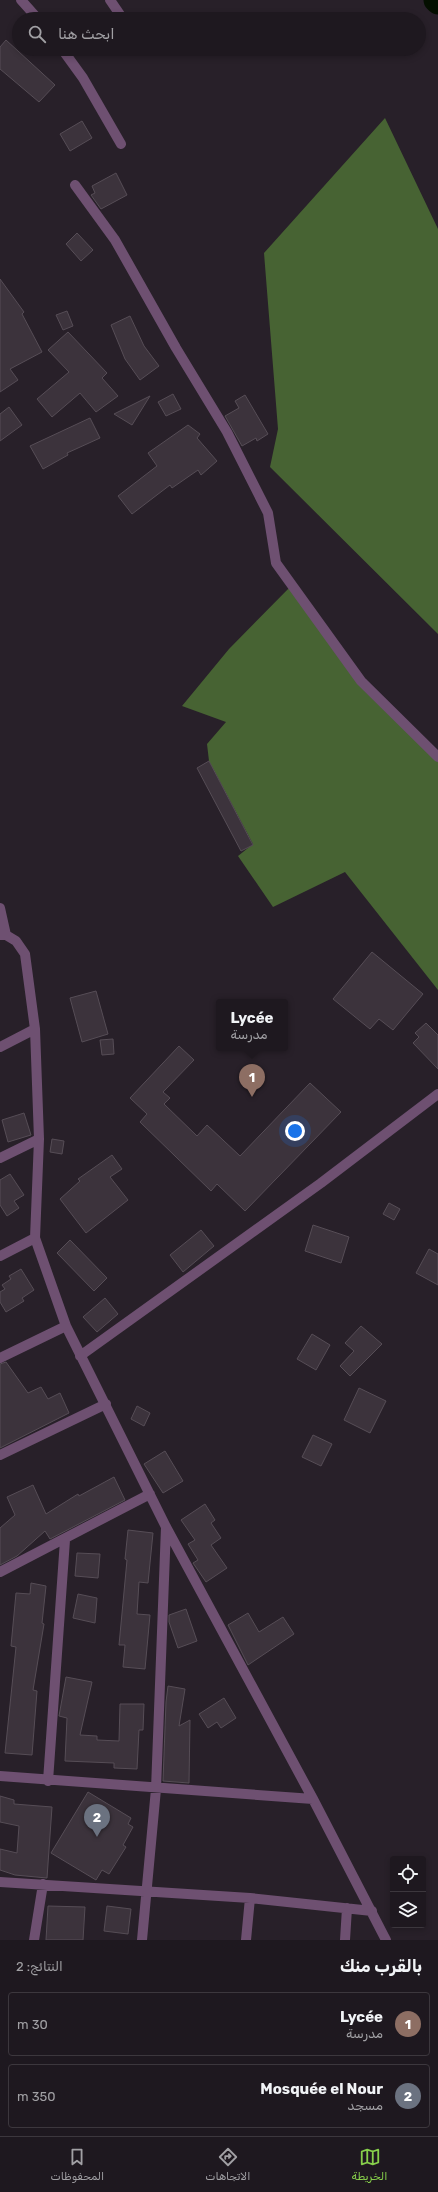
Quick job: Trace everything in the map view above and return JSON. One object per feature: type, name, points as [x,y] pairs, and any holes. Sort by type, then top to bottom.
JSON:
[{"type":"street","points":[[21,0],[32,12]]},
{"type":"street","points":[[110,0],[118,12]]},
{"type":"street","points":[[67,56],[83,78],[121,144]]},
{"type":"street","points":[[75,185],[115,240],[176,348],[227,432],[268,513],[276,563],[361,681],[438,757]]},
{"type":"street","points":[[0,908],[3,935],[16,941],[25,954],[35,1029],[39,1139],[35,1238],[66,1326],[166,1527],[313,1799],[386,1940]]},
{"type":"street","points":[[0,1047],[35,1029]]},
{"type":"street","points":[[80,1356],[321,1183],[438,1094]]},
{"type":"street","points":[[0,1158],[39,1139]]},
{"type":"street","points":[[0,1256],[35,1238]]},
{"type":"street","points":[[0,1358],[66,1326]]},
{"type":"street","points":[[0,1455],[106,1404]]},
{"type":"street","points":[[0,1572],[65,1540],[150,1494]]},
{"type":"street","points":[[142,1940],[156,1789],[166,1527]]},
{"type":"street","points":[[48,1781],[65,1540]]},
{"type":"street","points":[[0,1776],[156,1789],[313,1799]]},
{"type":"street","points":[[0,1882],[250,1898],[372,1911]]},
{"type":"street","points":[[34,1940],[43,1884]]},
{"type":"street","points":[[246,1940],[250,1898]]},
{"type":"street","points":[[344,1940],[347,1908]]},
{"type":"green space","points":[[385,118],[438,229],[438,634],[270,467],[278,429],[264,253]]},
{"type":"green space","points":[[292,585],[361,681],[438,757],[438,990],[345,872],[273,907],[238,856],[253,844],[209,761],[207,744],[226,722],[182,706],[229,649]]},
{"type":"building","points":[[6,40],[12,46],[12,56],[23,56],[55,85],[39,102],[0,69],[0,47]]},
{"type":"building","points":[[82,121],[92,138],[70,151],[60,134]]},
{"type":"building","points":[[116,173],[127,195],[101,209],[91,195],[95,193],[92,186]]},
{"type":"building","points":[[77,233],[93,250],[81,261],[66,244]]},
{"type":"building","points":[[0,279],[24,312],[22,314],[42,352],[10,369],[18,380],[0,392]]},
{"type":"building","points":[[67,311],[73,326],[63,330],[56,315]]},
{"type":"building","points":[[130,316],[144,346],[159,366],[140,380],[125,359],[111,325]]},
{"type":"building","points":[[68,332],[107,373],[102,378],[118,396],[96,412],[80,393],[52,417],[37,399],[69,372],[48,350]]},
{"type":"building","points":[[173,394],[181,409],[166,416],[158,402]]},
{"type":"building","points":[[245,395],[268,434],[257,441],[256,438],[242,446],[225,416],[239,408],[235,401]]},
{"type":"building","points":[[150,396],[132,425],[114,414]]},
{"type":"building","points":[[9,407],[22,425],[0,441],[0,414]]},
{"type":"building","points":[[90,418],[100,438],[67,453],[68,455],[43,469],[30,446]]},
{"type":"building","points":[[188,425],[200,434],[197,438],[217,461],[201,475],[198,470],[172,488],[170,485],[132,514],[118,496],[157,466],[148,453]]},
{"type":"building","points":[[209,761],[253,845],[241,851],[197,768]]},
{"type":"building","points":[[372,952],[423,994],[393,1030],[379,1019],[370,1029],[333,999]]},
{"type":"building","points":[[96,991],[108,1034],[82,1042],[70,998]]},
{"type":"building","points":[[426,1023],[438,1035],[438,1069],[413,1043],[419,1037],[415,1033]]},
{"type":"building","points":[[113,1039],[114,1054],[102,1055],[100,1040]]},
{"type":"building","points":[[179,1046],[194,1060],[163,1092],[170,1098],[164,1104],[197,1136],[207,1125],[240,1156],[310,1083],[341,1112],[245,1211],[217,1184],[211,1191],[140,1122],[147,1114],[130,1098]]},
{"type":"building","points":[[24,1113],[31,1135],[8,1142],[2,1120]]},
{"type":"building","points":[[52,1139],[64,1141],[62,1154],[50,1152]]},
{"type":"building","points":[[112,1155],[122,1169],[110,1177],[128,1200],[86,1233],[60,1199],[80,1181],[78,1179]]},
{"type":"building","points":[[10,1174],[24,1195],[14,1201],[19,1208],[7,1216],[0,1205],[0,1180]]},
{"type":"building","points":[[389,1203],[400,1209],[394,1220],[383,1214]]},
{"type":"building","points":[[313,1225],[349,1237],[341,1263],[305,1251]]},
{"type":"building","points":[[201,1230],[214,1246],[183,1272],[170,1255]]},
{"type":"building","points":[[70,1240],[107,1278],[94,1291],[57,1253]]},
{"type":"building","points":[[429,1249],[438,1254],[438,1285],[416,1273]]},
{"type":"building","points":[[21,1269],[34,1290],[22,1298],[24,1301],[6,1312],[0,1302],[0,1292],[5,1289],[2,1285],[11,1279],[9,1276]]},
{"type":"building","points":[[105,1298],[118,1314],[97,1332],[83,1317]]},
{"type":"building","points":[[361,1326],[382,1344],[350,1376],[340,1366],[354,1351],[345,1343]]},
{"type":"building","points":[[312,1334],[330,1345],[316,1370],[297,1359]]},
{"type":"building","points":[[6,1362],[28,1393],[41,1387],[48,1399],[60,1393],[69,1413],[0,1448],[0,1364]]},
{"type":"building","points":[[359,1388],[386,1401],[370,1433],[344,1420]]},
{"type":"building","points":[[137,1406],[150,1413],[144,1426],[131,1419]]},
{"type":"building","points":[[313,1435],[332,1444],[321,1466],[302,1457]]},
{"type":"building","points":[[165,1451],[183,1481],[163,1493],[144,1464]]},
{"type":"building","points":[[114,1477],[125,1500],[50,1539],[45,1531],[17,1556],[0,1565],[0,1528],[15,1515],[7,1497],[33,1485],[46,1514],[78,1494],[79,1496]]},
{"type":"building","points":[[205,1504],[215,1520],[211,1523],[221,1538],[211,1545],[227,1568],[206,1582],[193,1563],[198,1560],[188,1544],[195,1540],[181,1520]]},
{"type":"building","points":[[128,1530],[153,1533],[148,1583],[139,1582],[137,1614],[150,1615],[145,1669],[123,1667],[125,1645],[119,1645],[127,1560],[125,1559]]},
{"type":"building","points":[[77,1553],[100,1554],[98,1578],[75,1576]]},
{"type":"building","points":[[31,1583],[46,1586],[42,1623],[44,1624],[33,1690],[37,1691],[32,1755],[5,1753],[16,1647],[11,1646],[16,1593],[30,1594]]},
{"type":"building","points":[[78,1594],[97,1598],[95,1623],[73,1618]]},
{"type":"building","points":[[186,1609],[197,1641],[178,1648],[169,1622],[169,1615]]},
{"type":"building","points":[[248,1613],[259,1632],[283,1617],[294,1634],[248,1665],[228,1625]]},
{"type":"building","points":[[66,1677],[92,1682],[80,1735],[97,1736],[97,1740],[119,1741],[120,1704],[144,1704],[143,1730],[139,1730],[137,1769],[114,1768],[114,1763],[65,1761],[67,1718],[59,1716]]},
{"type":"building","points":[[168,1686],[185,1689],[179,1726],[190,1720],[189,1783],[163,1781]]},
{"type":"building","points":[[224,1698],[236,1718],[221,1728],[217,1722],[208,1728],[199,1714]]},
{"type":"building","points":[[88,1792],[131,1818],[128,1824],[133,1827],[123,1845],[126,1847],[109,1874],[102,1870],[96,1880],[51,1853]]},
{"type":"building","points":[[0,1796],[14,1800],[14,1804],[52,1807],[47,1878],[15,1875],[0,1870],[0,1849],[17,1853],[19,1826],[0,1822]]},
{"type":"building","points":[[48,1906],[85,1907],[83,1940],[46,1940]]},
{"type":"building","points":[[107,1906],[131,1909],[128,1934],[104,1931]]},
{"type":"place","name":"Lycée","points":[[252,1097]]},
{"type":"place","name":"Mosquée el Nour","points":[[97,1837]]}]
